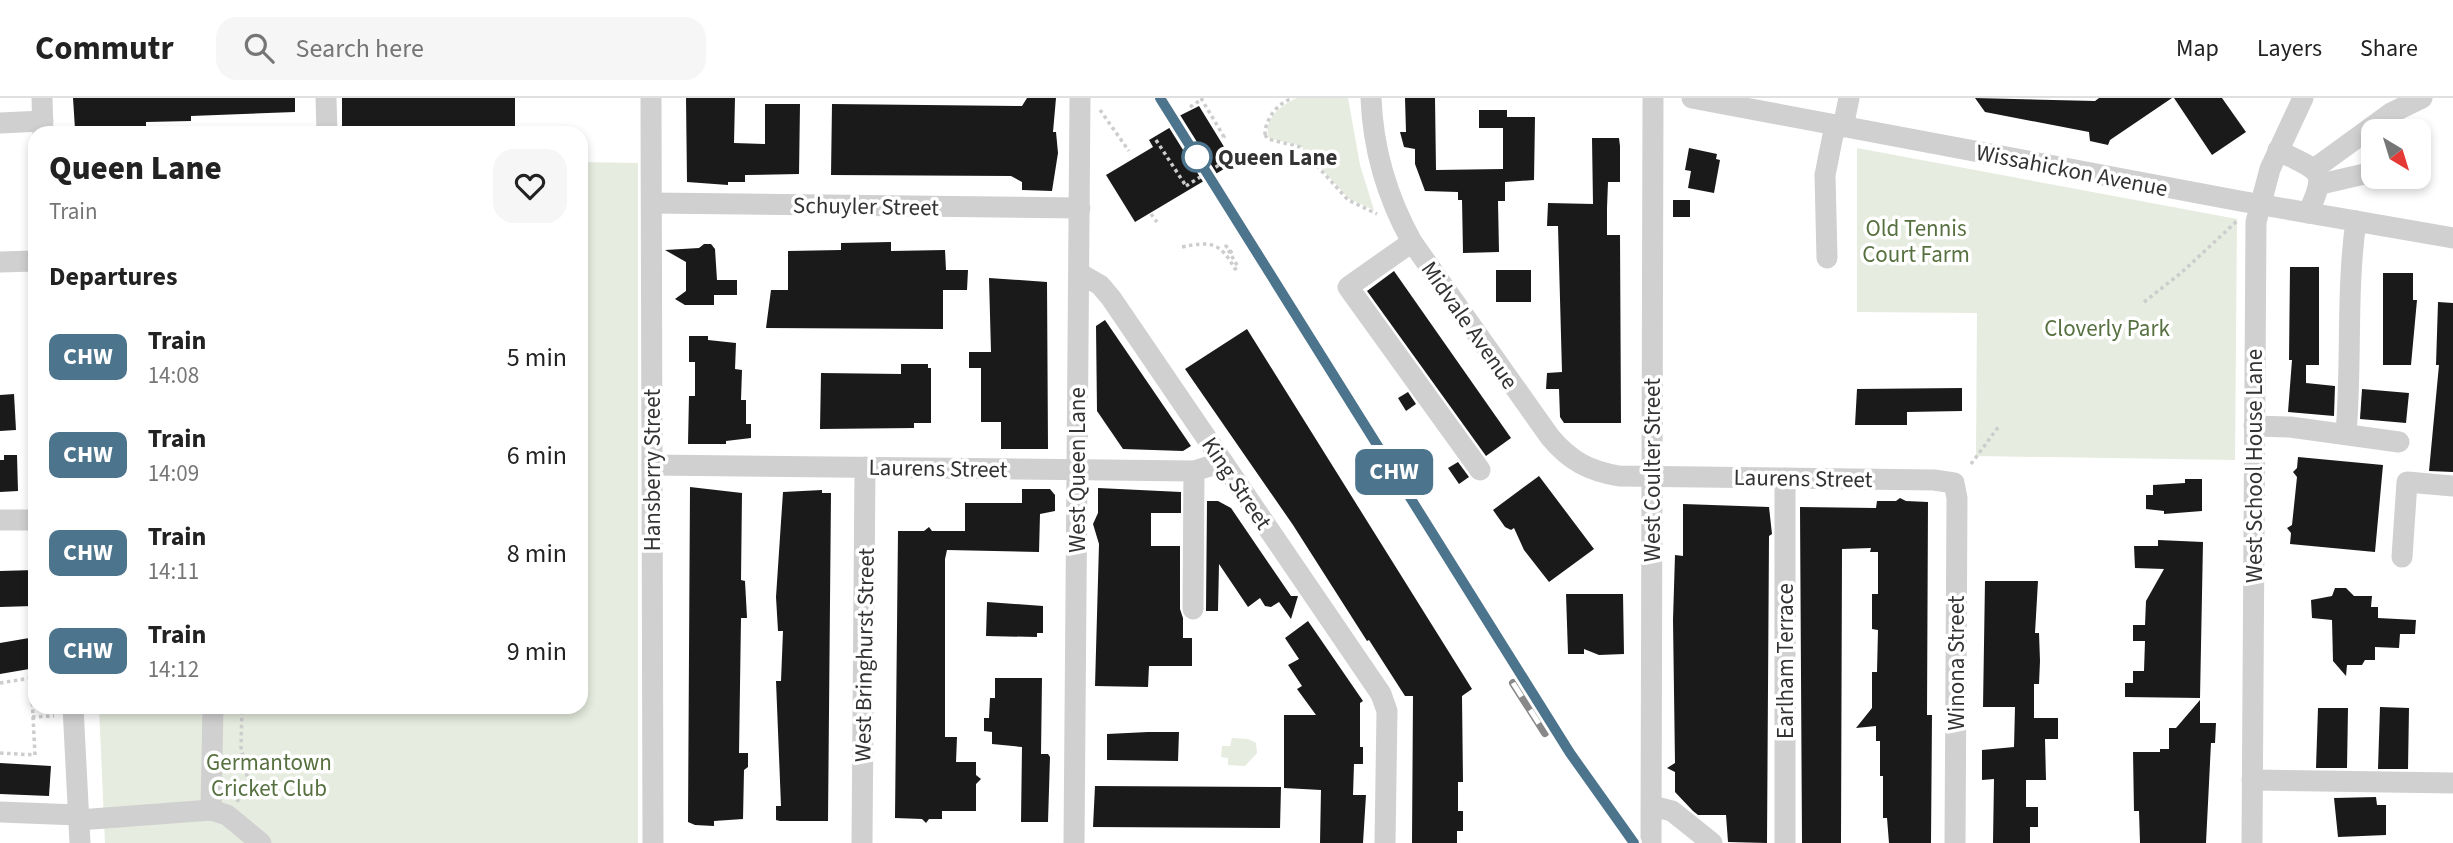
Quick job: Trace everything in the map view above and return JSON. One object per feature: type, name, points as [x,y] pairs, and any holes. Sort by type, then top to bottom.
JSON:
[{"type":"street","points":[[41,98],[43,126]]},
{"type":"street","points":[[326,98],[327,126]]},
{"type":"street","name":"Hansberry Street","points":[[651,98],[653,843]]},
{"type":"street","name":"Midvale Avenue","points":[[1371,98],[1381,167],[1395,209],[1412,242],[1565,454],[1580,466],[1600,473],[1651,476]]},
{"type":"street","name":"West Coulter Street","points":[[1651,843],[1653,98]]},
{"type":"street","name":"Wissahickon Avenue","points":[[1692,98],[2259,205],[2453,238]]},
{"type":"street","points":[[1827,258],[1825,175],[1849,98]]},
{"type":"street","name":"West School House Lane","points":[[2252,843],[2255,241],[2259,205],[2278,150],[2304,98]]},
{"type":"street","points":[[2308,213],[2318,177],[2339,154],[2391,113],[2422,98]]},
{"type":"street","name":"West Queen Lane","points":[[1074,843],[1080,208],[1088,101]]},
{"type":"street","points":[[0,123],[32,126]]},
{"type":"street","points":[[2278,150],[2318,177],[2361,173]]},
{"type":"street","name":"Schuyler Street","points":[[652,203],[1080,208]]},
{"type":"street","points":[[2346,433],[2351,370],[2351,266],[2356,221]]},
{"type":"street","points":[[1412,242],[1348,287],[1480,470]]},
{"type":"street","points":[[0,262],[28,261]]},
{"type":"street","name":"King Street","points":[[1079,273],[1100,285],[1111,298],[1385,702],[1385,843]]},
{"type":"street","points":[[2254,426],[2346,433],[2399,442]]},
{"type":"street","name":"Laurens Street","points":[[652,465],[1194,471],[1223,462]]},
{"type":"street","name":"West Bringhurst Street","points":[[862,843],[865,467]]},
{"type":"street","points":[[1193,609],[1194,471]]},
{"type":"street","name":"Laurens Street","points":[[1651,476],[1934,480],[1954,483]]},
{"type":"street","name":"Earlham Terrace","points":[[1785,478],[1785,843]]},
{"type":"street","points":[[2402,557],[2407,482],[2453,486]]},
{"type":"street","name":"Winona Street","points":[[1954,483],[1957,498],[1955,843]]},
{"type":"street","points":[[0,520],[28,520]]},
{"type":"street","points":[[65,714],[80,843]]},
{"type":"street","points":[[213,714],[210,756],[219,813]]},
{"type":"street","points":[[2252,780],[2453,783]]},
{"type":"street","points":[[1652,806],[1672,811],[1712,843]]},
{"type":"street","points":[[0,812],[78,817],[219,813],[261,843]]},
{"type":"path","points":[[1293,98],[1280,103],[1265,127],[1264,136],[1300,147],[1348,200],[1377,214]]},
{"type":"path","points":[[1190,107],[1202,99],[1224,137],[1221,139]]},
{"type":"path","points":[[1088,101],[1129,151]]},
{"type":"path","points":[[1156,140],[1186,186],[1227,160]]},
{"type":"path","points":[[1152,214],[1157,222]]},
{"type":"path","points":[[2144,302],[2181,273],[2239,219]]},
{"type":"path","points":[[1182,247],[1207,242],[1225,252],[1235,269],[1238,267],[1226,246],[1233,254]]},
{"type":"path","points":[[1971,464],[1999,426]]},
{"type":"path","points":[[0,683],[28,678]]},
{"type":"path","points":[[0,753],[35,755],[32,714]]},
{"type":"path","points":[[32,717],[52,714]]},
{"type":"path","points":[[219,813],[248,780],[241,747],[242,714]]},
{"type":"green space","points":[[1297,98],[1348,98],[1360,165],[1374,210],[1349,199],[1301,146],[1269,138],[1268,124],[1271,118],[1285,104]]},
{"type":"green space","name":"Cloverly Park","points":[[1857,148],[2237,219],[2235,460],[1976,456],[1977,313],[1857,312]]},
{"type":"green space","name":"Germantown Cricket Club","points":[[588,162],[638,163],[638,843],[105,843],[99,714],[588,714]]},
{"type":"green space","points":[[1232,738],[1248,739],[1256,743],[1257,753],[1245,766],[1228,765],[1228,758],[1221,757],[1222,746],[1230,746]]},
{"type":"building","points":[[73,98],[295,98],[295,112],[191,116],[191,121],[146,122],[146,126],[75,126]]},
{"type":"building","points":[[342,98],[515,98],[515,126],[342,126]]},
{"type":"building","points":[[686,98],[735,98],[734,143],[765,144],[765,104],[800,104],[799,174],[745,175],[745,182],[728,182],[728,185],[687,182]]},
{"type":"building","points":[[1027,98],[1056,98],[1053,132],[1056,132],[1058,153],[1052,191],[1022,190],[1022,182],[1011,176],[831,175],[832,104],[1022,106]]},
{"type":"building","points":[[1405,98],[1435,98],[1436,170],[1503,169],[1503,128],[1479,128],[1479,110],[1507,110],[1507,117],[1535,117],[1534,180],[1505,182],[1505,201],[1498,201],[1499,252],[1463,253],[1462,200],[1458,200],[1458,192],[1425,191],[1415,164],[1415,149],[1404,147],[1400,132],[1406,132]]},
{"type":"building","points":[[1975,98],[2095,101],[2099,98],[2172,98],[2110,140],[2108,145],[2090,141],[2089,132],[1985,112]]},
{"type":"building","points":[[2174,98],[2222,98],[2246,132],[2212,155]]},
{"type":"building","points":[[1199,106],[1234,163],[1135,222],[1106,175],[1153,147],[1149,140],[1181,121],[1179,116]]},
{"type":"building","points":[[1592,138],[1619,138],[1620,146],[1620,182],[1608,182],[1607,235],[1620,235],[1621,423],[1564,423],[1560,417],[1559,389],[1546,389],[1547,373],[1562,372],[1558,226],[1547,226],[1548,203],[1593,204]]},
{"type":"building","points":[[1689,148],[1717,154],[1716,159],[1720,160],[1714,193],[1688,188],[1691,171],[1685,170]]},
{"type":"building","points":[[1673,200],[1690,200],[1690,217],[1673,217]]},
{"type":"building","points":[[891,242],[891,251],[945,250],[946,270],[968,270],[967,290],[943,290],[943,329],[766,328],[771,290],[788,290],[788,251],[841,250],[841,243]]},
{"type":"building","points":[[704,244],[711,244],[715,249],[717,280],[737,280],[737,295],[714,295],[714,305],[685,305],[675,299],[686,291],[686,262],[665,250],[699,248]]},
{"type":"building","points":[[2290,267],[2319,267],[2319,365],[2306,365],[2306,383],[2335,386],[2334,416],[2288,412],[2292,360],[2289,360]]},
{"type":"building","points":[[1496,270],[1531,270],[1531,302],[1496,302]]},
{"type":"building","points":[[1394,271],[1511,438],[1486,456],[1367,291]]},
{"type":"building","points":[[2383,273],[2413,273],[2413,300],[2417,300],[2411,365],[2383,365]]},
{"type":"building","points":[[989,278],[1047,282],[1048,449],[1001,449],[1001,422],[981,422],[981,368],[969,368],[969,352],[991,352]]},
{"type":"building","points":[[2438,302],[2453,303],[2453,472],[2429,471],[2439,365],[2436,365]]},
{"type":"building","points":[[1105,320],[1191,446],[1183,451],[1123,449],[1097,411],[1096,326]]},
{"type":"building","points":[[1247,329],[1472,689],[1462,696],[1463,782],[1458,782],[1458,811],[1463,811],[1463,831],[1457,831],[1457,843],[1412,843],[1413,696],[1405,696],[1293,525],[1185,369]]},
{"type":"building","points":[[689,336],[708,336],[708,340],[736,343],[735,369],[742,370],[741,400],[746,400],[746,424],[751,424],[751,438],[726,441],[726,444],[688,444],[689,396],[695,396],[695,362],[689,362]]},
{"type":"building","points":[[901,364],[928,364],[928,368],[931,368],[931,423],[914,423],[914,428],[820,429],[821,373],[901,374]]},
{"type":"building","points":[[1962,388],[1962,411],[1907,412],[1907,425],[1855,425],[1857,389]]},
{"type":"building","points":[[2362,389],[2409,393],[2406,423],[2360,419]]},
{"type":"building","points":[[1408,392],[1416,404],[1406,411],[1398,398]]},
{"type":"building","points":[[14,394],[16,430],[0,431],[0,395]]},
{"type":"building","points":[[4,455],[17,455],[18,491],[0,492],[0,460],[4,460]]},
{"type":"building","points":[[2298,457],[2383,465],[2375,552],[2290,544],[2291,533],[2287,528],[2292,525],[2297,477],[2293,472],[2297,468]]},
{"type":"building","points":[[1458,462],[1469,477],[1459,484],[1448,468]]},
{"type":"building","points":[[1539,476],[1594,549],[1549,582],[1524,550],[1514,528],[1511,530],[1505,527],[1493,510]]},
{"type":"building","points":[[2185,479],[2202,479],[2202,511],[2164,514],[2164,511],[2146,509],[2146,495],[2153,495],[2153,485],[2185,483]]},
{"type":"building","points":[[690,487],[742,493],[741,580],[745,581],[747,618],[741,618],[739,753],[748,753],[748,767],[744,770],[743,819],[714,821],[714,826],[688,822]]},
{"type":"building","points":[[1098,488],[1181,492],[1181,513],[1151,513],[1151,546],[1180,546],[1180,609],[1183,638],[1192,638],[1192,666],[1149,666],[1148,687],[1095,686],[1099,544],[1093,524],[1098,513]]},
{"type":"building","points":[[1022,489],[1050,489],[1055,495],[1055,511],[1040,514],[1039,552],[947,550],[945,559],[945,737],[957,737],[956,762],[976,762],[976,775],[981,779],[976,784],[976,811],[942,811],[942,819],[929,819],[926,823],[922,819],[895,818],[898,531],[924,531],[929,527],[932,531],[965,531],[965,503],[1022,503]]},
{"type":"building","points":[[822,490],[822,493],[831,493],[828,821],[780,821],[776,820],[776,806],[781,806],[776,681],[781,681],[783,631],[778,631],[776,597],[783,492]]},
{"type":"building","points":[[1900,498],[1906,501],[1928,502],[1927,715],[1932,715],[1931,843],[1889,843],[1887,818],[1883,818],[1883,776],[1880,776],[1880,741],[1876,741],[1876,726],[1856,728],[1872,708],[1872,672],[1877,672],[1878,630],[1872,629],[1872,594],[1878,594],[1878,552],[1870,552],[1871,548],[1842,549],[1841,843],[1802,843],[1800,507],[1876,508],[1877,501],[1896,501]]},
{"type":"building","points":[[1207,501],[1218,501],[1231,508],[1291,596],[1298,596],[1291,619],[1279,602],[1271,607],[1265,606],[1260,598],[1248,607],[1219,564],[1218,611],[1206,611]]},
{"type":"building","points":[[1683,504],[1769,507],[1772,534],[1769,536],[1767,843],[1728,842],[1726,815],[1698,815],[1675,792],[1675,772],[1667,768],[1675,763],[1675,555],[1683,556]]},
{"type":"building","points":[[2158,540],[2203,542],[2200,698],[2125,697],[2125,683],[2133,683],[2133,671],[2144,671],[2145,641],[2133,641],[2133,625],[2145,625],[2146,601],[2164,569],[2135,568],[2134,546],[2158,546]]},
{"type":"building","points":[[28,570],[28,606],[0,607],[0,571]]},
{"type":"building","points":[[1985,581],[2038,581],[2035,633],[2039,633],[2040,661],[2039,684],[2034,684],[2034,718],[2058,718],[2058,739],[2045,739],[2046,780],[2026,780],[2026,807],[2038,807],[2038,827],[2030,827],[2030,843],[1993,843],[1994,779],[1982,780],[1982,750],[2014,747],[2015,707],[1983,707]]},
{"type":"building","points":[[2335,588],[2346,588],[2354,596],[2372,596],[2371,607],[2378,607],[2378,618],[2416,620],[2415,634],[2400,634],[2399,648],[2375,647],[2375,660],[2365,660],[2362,665],[2347,665],[2346,676],[2333,661],[2332,620],[2312,618],[2311,600],[2332,596]]},
{"type":"building","points":[[1566,594],[1623,594],[1624,654],[1599,655],[1584,649],[1584,654],[1568,654]]},
{"type":"building","points":[[987,602],[1043,606],[1043,633],[1037,633],[1037,637],[986,636]]},
{"type":"building","points":[[1308,621],[1363,701],[1360,703],[1360,747],[1363,747],[1363,764],[1354,764],[1353,795],[1366,795],[1363,843],[1320,843],[1321,790],[1284,788],[1284,715],[1316,715],[1297,689],[1302,686],[1288,665],[1299,659],[1285,638]]},
{"type":"building","points":[[28,638],[28,669],[0,674],[0,643]]},
{"type":"building","points":[[995,678],[1042,678],[1041,754],[1048,754],[1050,757],[1048,822],[1021,822],[1022,747],[992,744],[992,732],[984,731],[984,718],[989,718],[990,698],[995,698]]},
{"type":"building","points":[[2200,700],[2200,723],[2216,723],[2215,743],[2211,743],[2206,843],[2140,843],[2139,811],[2134,811],[2133,752],[2160,752],[2160,749],[2169,749],[2169,728],[2176,728]]},
{"type":"building","points":[[2380,707],[2409,708],[2408,769],[2378,769]]},
{"type":"building","points":[[2318,708],[2348,708],[2347,768],[2316,768]]},
{"type":"building","points":[[1179,732],[1178,761],[1107,760],[1107,734]]},
{"type":"building","points":[[0,763],[51,766],[49,796],[0,794]]},
{"type":"building","points":[[1095,786],[1281,787],[1280,828],[1093,827]]},
{"type":"building","points":[[2376,797],[2377,805],[2386,805],[2386,835],[2338,837],[2334,798]]},
{"type":"railway","points":[[1160,98],[1570,753],[1634,843]]},
{"type":"railway","points":[[1513,683],[1545,733]]},
{"type":"train","name":"CHW","points":[[1160,98],[1570,753],[1634,843]]},
{"type":"place","name":"Queen Lane","points":[[1197,157]]},
{"type":"park label","name":"Old Tennis Court Farm","points":[[1916,241]]}]
